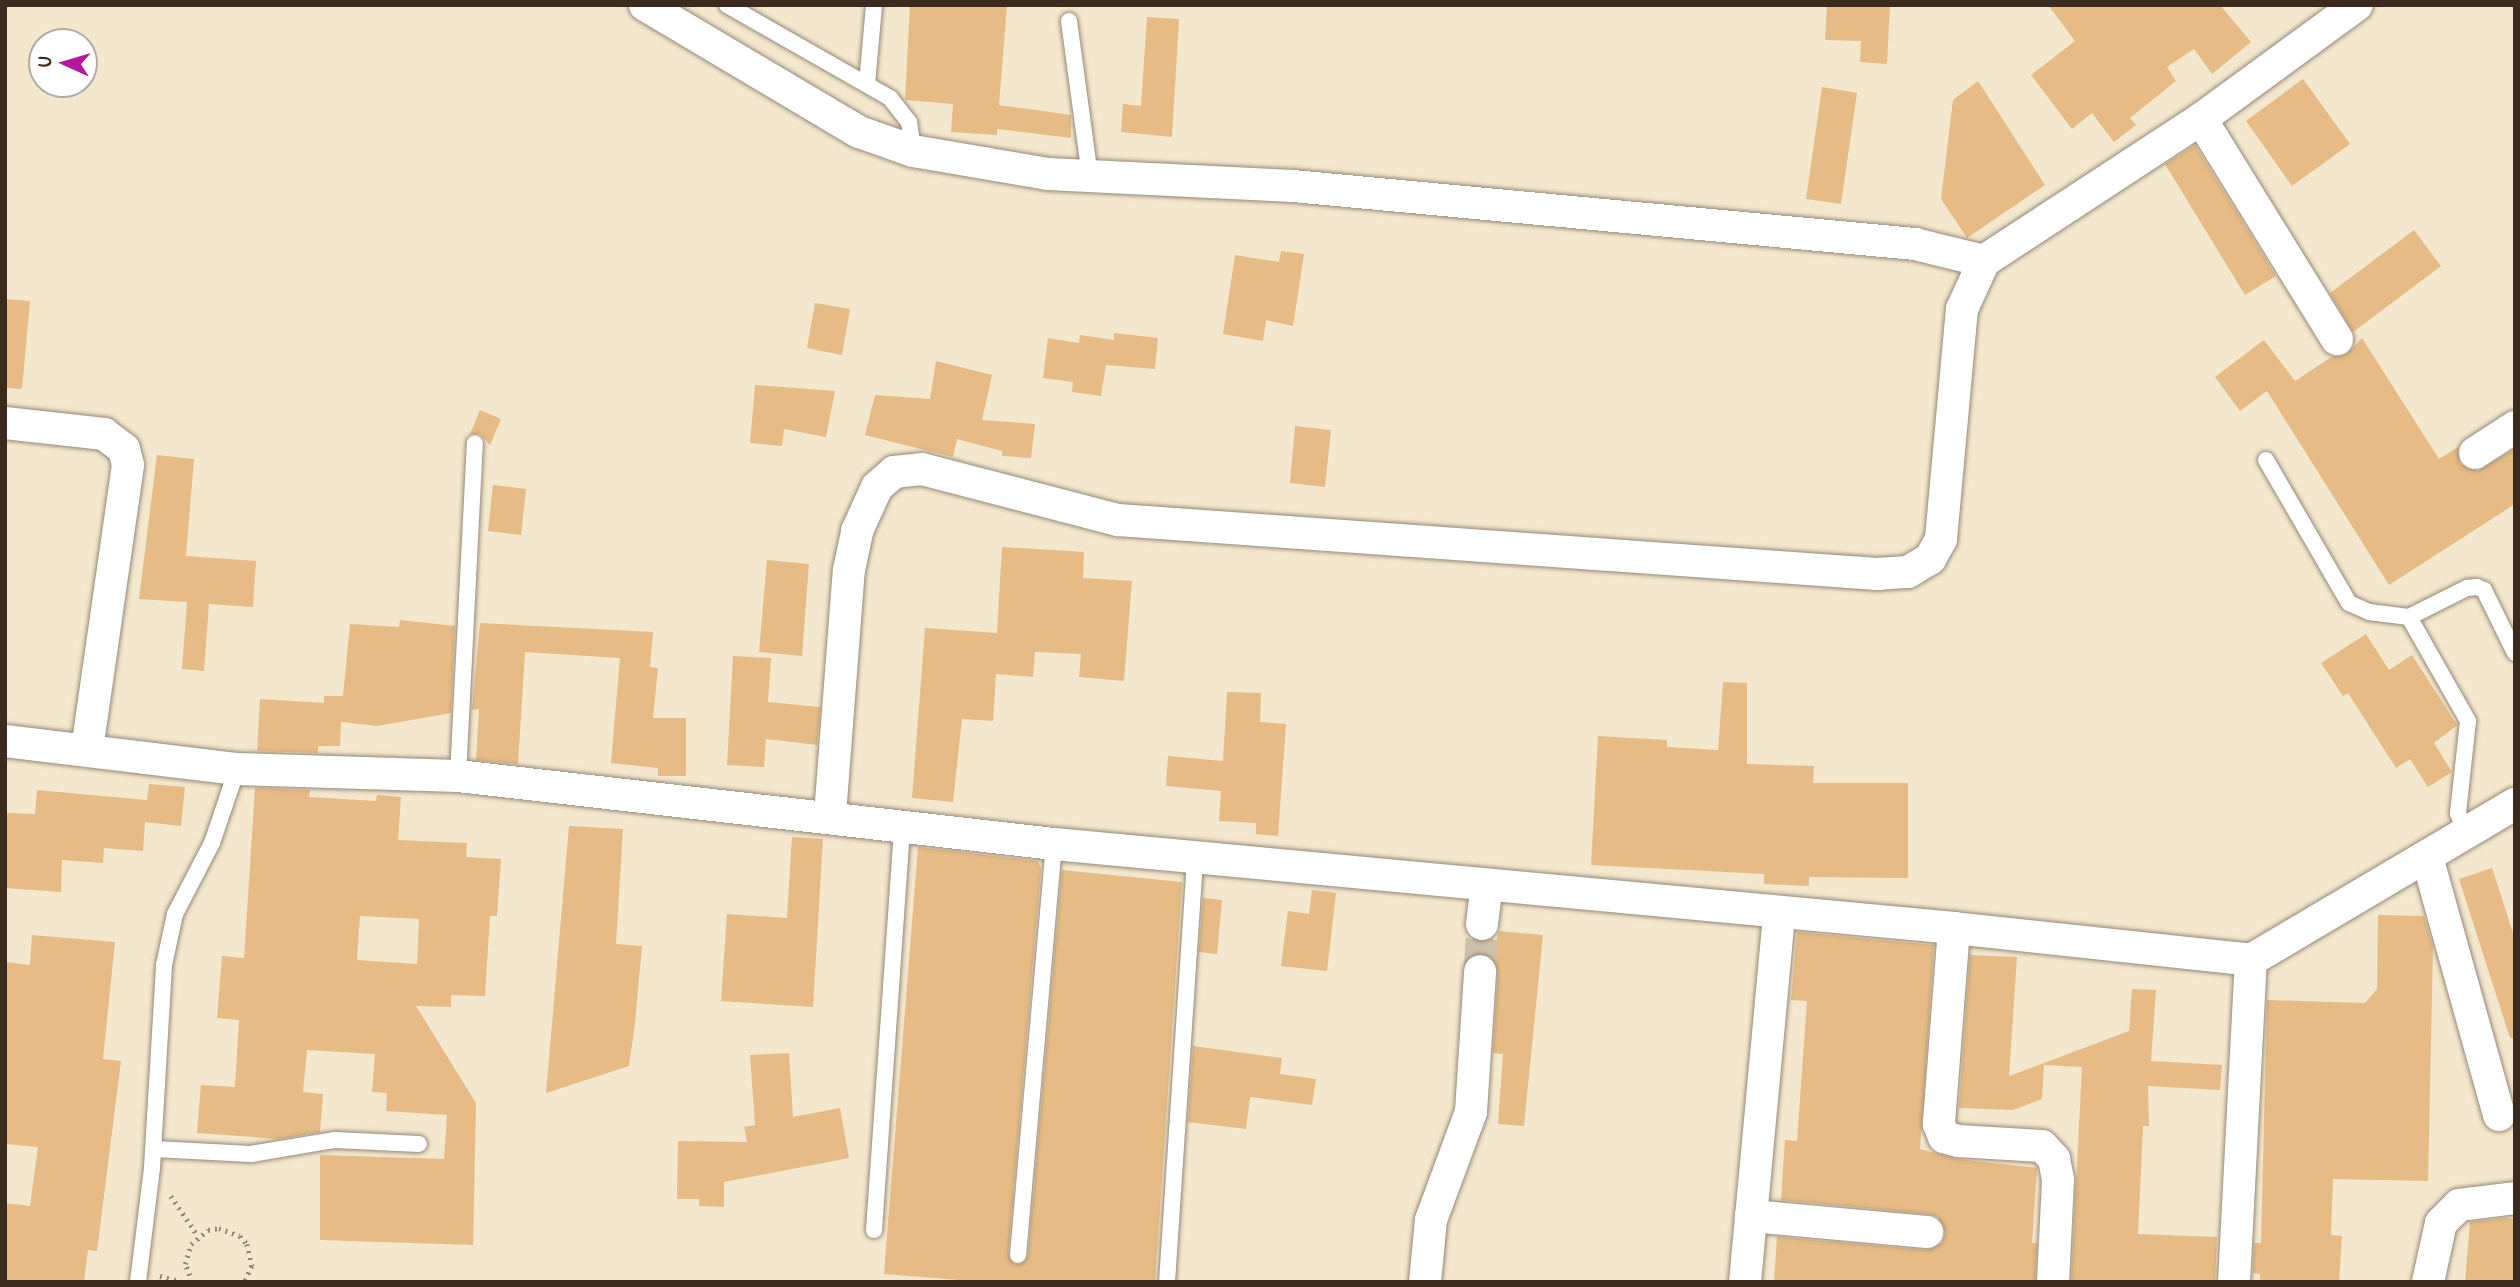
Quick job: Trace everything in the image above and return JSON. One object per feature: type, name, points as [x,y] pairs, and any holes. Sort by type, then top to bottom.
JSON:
[{"type":"street","points":[[645,5],[859,132],[913,151],[1048,174],[1293,187],[1901,242],[1984,261]]},
{"type":"street","points":[[830,815],[849,570],[857,531],[872,498],[894,472],[922,469],[1118,520],[1877,574],[1908,572],[1930,559],[1941,540],[1962,309],[1984,261],[2201,119],[2357,5]]},
{"type":"street","points":[[2201,119],[2337,338]]},
{"type":"street","points":[[5,423],[104,434],[124,449],[128,465],[87,750]]},
{"type":"street","points":[[2476,453],[2515,428]]},
{"type":"street","points":[[5,741],[237,769],[458,776],[830,815],[902,827],[1054,844],[1954,928],[2251,960],[2515,804]]},
{"type":"street","points":[[2427,857],[2499,1115]]},
{"type":"street","points":[[1482,924],[1487,886]]},
{"type":"street","points":[[1745,1282],[1779,913]]},
{"type":"street","points":[[1954,928],[1939,1124],[1944,1137],[1958,1141],[2042,1146],[2054,1158],[2058,1180],[2053,1282]]},
{"type":"street","points":[[2234,1282],[2251,960]]},
{"type":"street","points":[[1425,1282],[1430,1220],[1471,1112],[1480,971]]},
{"type":"street","points":[[2428,1282],[2441,1223],[2459,1205],[2515,1198]]},
{"type":"street","points":[[1751,1216],[1927,1232]]},
{"type":"lane","points":[[727,5],[867,84],[904,111],[913,151]]},
{"type":"lane","points":[[867,84],[872,6]]},
{"type":"lane","points":[[1069,21],[1090,176]]},
{"type":"lane","points":[[458,776],[475,443]]},
{"type":"lane","points":[[2266,460],[2349,603],[2369,612],[2409,617],[2467,588],[2477,587],[2484,590],[2515,653]]},
{"type":"lane","points":[[2409,617],[2468,721],[2458,813],[2466,835]]},
{"type":"lane","points":[[138,1282],[152,1168],[164,965],[175,914],[212,843],[237,769]]},
{"type":"lane","points":[[874,1230],[902,827]]},
{"type":"lane","points":[[1017,1255],[1054,844]]},
{"type":"lane","points":[[1167,1282],[1195,858]]},
{"type":"lane","points":[[153,1149],[251,1154],[335,1140],[419,1144]]},
{"type":"path","points":[[152,1168],[198,1236]]},
{"type":"path","points":[[192,1282],[186,1253],[198,1236],[219,1228],[240,1236],[251,1255],[245,1282]]},
{"type":"building","points":[[910,5],[1007,5],[999,105],[1071,115],[1071,138],[997,129],[997,135],[951,132],[953,104],[905,100]]},
{"type":"building","points":[[1827,5],[1890,5],[1887,64],[1860,62],[1861,41],[1825,40]]},
{"type":"building","points":[[2048,5],[2220,5],[2251,42],[2212,74],[2194,49],[2167,67],[2176,81],[2130,118],[2136,125],[2114,142],[2092,113],[2072,129],[2031,75],[2075,41]]},
{"type":"building","points":[[1147,17],[1179,19],[1172,137],[1121,132],[1123,104],[1141,106]]},
{"type":"building","points":[[2303,79],[2350,144],[2292,186],[2246,121]]},
{"type":"building","points":[[1978,81],[2045,185],[1967,238],[1941,199],[1953,100]]},
{"type":"building","points":[[1822,87],[1857,93],[1841,204],[1806,199]]},
{"type":"building","points":[[2195,145],[2276,276],[2245,295],[2165,164]]},
{"type":"building","points":[[2414,230],[2441,266],[2353,332],[2330,293]]},
{"type":"building","points":[[1281,251],[1304,254],[1293,326],[1266,320],[1263,341],[1223,334],[1235,255],[1279,262]]},
{"type":"building","points":[[5,299],[30,301],[22,389],[5,388]]},
{"type":"building","points":[[815,303],[850,309],[842,355],[807,348]]},
{"type":"building","points":[[1114,333],[1158,338],[1155,369],[1106,365],[1101,396],[1072,392],[1073,382],[1043,378],[1048,338],[1079,343],[1080,335],[1114,340]]},
{"type":"building","points":[[2362,338],[2439,459],[2458,447],[2460,464],[2477,471],[2515,449],[2515,504],[2389,585],[2267,391],[2240,411],[2215,377],[2264,340],[2295,381],[2333,356],[2347,354]]},
{"type":"building","points":[[936,361],[992,375],[982,420],[1035,424],[1031,458],[1002,456],[1002,451],[957,439],[953,457],[865,435],[875,395],[930,399]]},
{"type":"building","points":[[755,385],[835,391],[826,437],[784,429],[782,446],[750,443]]},
{"type":"building","points":[[480,410],[501,419],[490,445],[480,434],[470,434]]},
{"type":"building","points":[[1295,426],[1331,430],[1325,487],[1290,483]]},
{"type":"building","points":[[157,455],[194,459],[186,556],[256,561],[253,607],[209,604],[204,671],[182,669],[187,602],[139,599]]},
{"type":"building","points":[[493,485],[526,489],[521,535],[488,531]]},
{"type":"building","points":[[1002,547],[1084,552],[1083,578],[1132,581],[1124,681],[1079,677],[1081,654],[1035,652],[1033,677],[996,674],[993,721],[962,719],[953,802],[912,798],[925,628],[997,633]]},
{"type":"building","points":[[767,560],[809,564],[802,656],[759,652]]},
{"type":"building","points":[[400,620],[455,626],[451,713],[377,726],[341,722],[340,746],[318,746],[318,753],[257,751],[260,699],[324,703],[324,696],[343,696],[350,624],[399,627]]},
{"type":"building","points":[[480,623],[653,632],[650,667],[658,668],[653,718],[686,718],[686,776],[658,776],[658,768],[611,763],[620,658],[525,652],[518,764],[476,760],[479,709],[472,710]]},
{"type":"building","points":[[2366,634],[2389,670],[2412,655],[2457,725],[2434,743],[2452,772],[2428,787],[2410,759],[2396,768],[2348,693],[2343,696],[2321,663]]},
{"type":"building","points":[[733,656],[771,658],[768,702],[820,707],[817,745],[766,739],[764,767],[727,765]]},
{"type":"building","points":[[1723,682],[1747,683],[1747,764],[1814,766],[1813,783],[1908,783],[1908,878],[1809,877],[1809,886],[1764,884],[1764,874],[1591,865],[1598,736],[1667,740],[1667,747],[1718,750]]},
{"type":"building","points":[[1227,692],[1261,693],[1260,722],[1286,724],[1278,836],[1256,834],[1256,823],[1219,821],[1221,791],[1166,786],[1168,756],[1223,761]]},
{"type":"building","points":[[149,784],[185,787],[181,826],[145,822],[143,851],[104,848],[103,863],[62,860],[61,892],[5,888],[7,813],[35,814],[37,790],[147,800]]},
{"type":"building","points":[[255,788],[310,790],[309,797],[376,801],[377,795],[401,797],[398,840],[467,843],[466,857],[501,859],[497,916],[490,916],[485,996],[451,995],[451,1007],[416,1006],[476,1103],[473,1245],[320,1240],[320,1155],[444,1159],[447,1115],[386,1111],[387,1093],[372,1092],[375,1054],[307,1050],[303,1092],[323,1094],[320,1132],[279,1139],[197,1133],[201,1085],[235,1087],[239,1020],[217,1018],[222,956],[244,958]],"holes":[[[360,916],[419,919],[417,964],[357,960]]]},
{"type":"building","points":[[569,826],[623,829],[616,944],[642,946],[629,1066],[546,1093]]},
{"type":"building","points":[[792,837],[823,839],[813,1007],[721,1001],[727,914],[787,918]]},
{"type":"building","points":[[918,847],[1038,861],[1041,868],[1008,1254],[1016,1265],[1028,1256],[1062,870],[1182,882],[1155,1282],[984,1282],[884,1274]]},
{"type":"building","points":[[2492,868],[2515,939],[2515,1038],[2510,1038],[2459,879]]},
{"type":"building","points":[[1312,890],[1336,893],[1327,971],[1281,966],[1288,911],[1309,914]]},
{"type":"building","points":[[1203,898],[1222,900],[1217,954],[1199,952]]},
{"type":"building","points":[[2378,915],[2424,916],[2433,947],[2428,1181],[2333,1179],[2331,1235],[2342,1236],[2339,1282],[2260,1282],[2260,1274],[2253,1273],[2254,1243],[2261,1243],[2267,1000],[2365,1003],[2377,989]]},
{"type":"building","points":[[1499,931],[1543,935],[1524,1126],[1498,1124],[1503,1054],[1493,1053],[1498,972],[1492,958]]},
{"type":"building","points":[[1797,932],[1934,945],[1920,1149],[1957,1159],[2037,1168],[2032,1243],[2037,1243],[2035,1282],[1774,1282],[1777,1237],[1925,1250],[1942,1243],[1945,1233],[1938,1217],[1929,1214],[1781,1200],[1785,1140],[1797,1141],[1807,1001],[1791,1000]]},
{"type":"building","points":[[32,935],[115,942],[103,1059],[121,1061],[97,1251],[88,1250],[84,1282],[5,1282],[5,1203],[30,1206],[38,1147],[6,1144],[5,962],[30,965]]},
{"type":"building","points":[[1970,955],[2017,957],[2009,1076],[2129,1031],[2132,989],[2156,990],[2151,1061],[2222,1065],[2220,1090],[2148,1086],[2149,1126],[2143,1126],[2138,1234],[2217,1237],[2215,1282],[2071,1282],[2082,1067],[2044,1065],[2042,1099],[2013,1110],[1959,1108]]},
{"type":"building","points":[[1193,1046],[1282,1058],[1280,1074],[1316,1079],[1312,1105],[1250,1097],[1246,1129],[1188,1122]]},
{"type":"building","points":[[789,1053],[793,1117],[840,1108],[849,1158],[724,1182],[724,1207],[699,1206],[699,1199],[677,1199],[678,1141],[747,1142],[744,1127],[755,1125],[750,1055]]},
{"type":"building","points":[[2515,1219],[2515,1282],[2465,1282],[2470,1222]]},
{"type":"tunnel","points":[[1480,971],[1482,924]]}]
